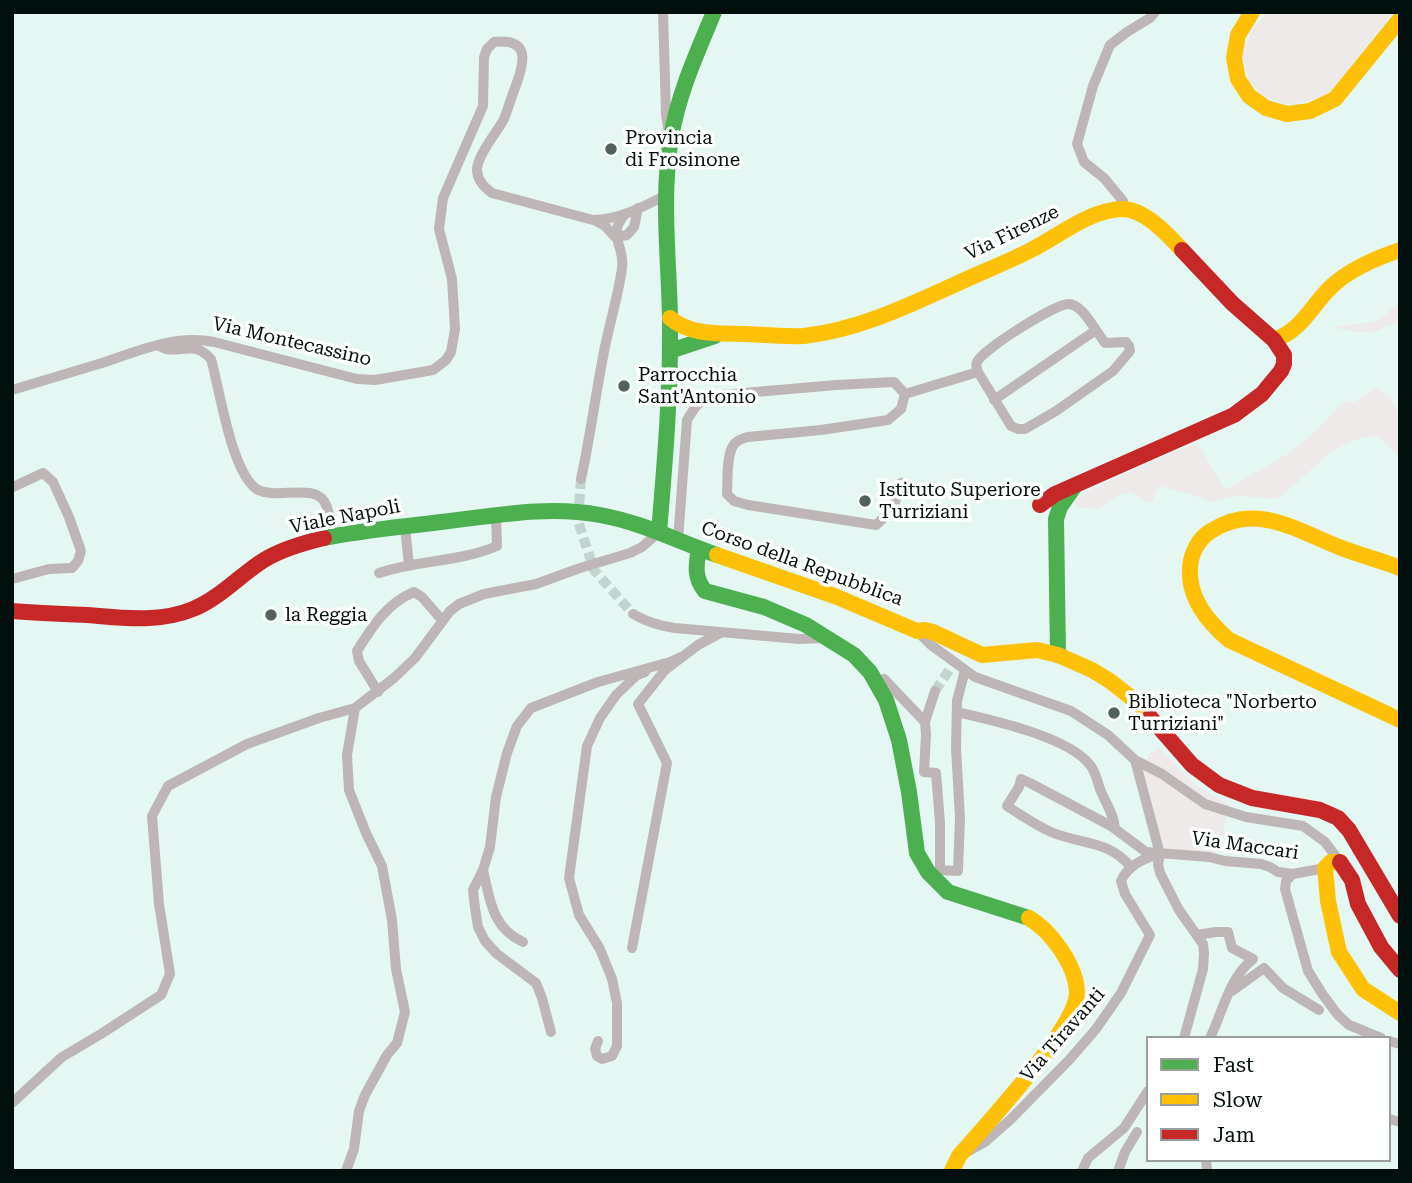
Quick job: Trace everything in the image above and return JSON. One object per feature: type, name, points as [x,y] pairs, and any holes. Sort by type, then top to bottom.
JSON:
[{"type":"main road","points":[[659,532],[668,417],[668,173],[671,139],[677,111],[714,12]]},
{"type":"main road","points":[[1252,12],[1239,30],[1236,41],[1234,53],[1238,79],[1252,100],[1284,114],[1308,113],[1335,99],[1400,19]]},
{"type":"main road","points":[[1041,505],[1055,494],[1243,410],[1262,394],[1281,372],[1284,364],[1283,355],[1274,340],[1232,303],[1161,228],[1141,215],[1125,209]]},
{"type":"main road","name":"Via Firenze","points":[[724,333],[801,336],[867,322],[1031,250],[1088,219],[1105,212],[1125,209]]},
{"type":"main road","points":[[1274,340],[1296,329],[1326,292],[1352,271],[1370,260],[1400,250]]},
{"type":"main road","points":[[670,318],[686,328],[724,333]]},
{"type":"main road","points":[[670,351],[724,333]]},
{"type":"main road","points":[[1058,655],[1056,519],[1063,501],[1076,485]]},
{"type":"main road","name":"Viale Napoli","points":[[12,611],[147,618],[174,615],[195,609],[215,598],[270,556],[287,549],[332,538],[405,527],[564,511],[614,519],[659,532]]},
{"type":"main road","points":[[1400,568],[1342,549],[1280,522],[1252,517],[1234,518],[1204,535],[1190,566],[1194,599],[1215,629],[1230,640],[1400,720]]},
{"type":"main road","name":"Corso della Repubblica","points":[[659,532],[699,549],[836,595],[917,631]]},
{"type":"main road","points":[[699,549],[697,579],[705,591],[783,614],[807,625],[854,655],[870,673],[886,700],[899,740],[917,853],[928,872],[948,892],[1031,919],[1048,933],[1072,972],[1077,994],[1067,1021],[1045,1054],[956,1163]]},
{"type":"main road","points":[[917,631],[933,632],[982,655],[1037,650],[1058,655],[1101,676],[1138,703],[1192,765],[1219,785],[1251,798],[1320,810],[1338,818],[1349,830],[1400,916]]},
{"type":"main road","points":[[1400,971],[1381,947],[1359,904],[1352,880],[1340,862],[1330,862],[1325,868],[1328,901],[1339,953],[1363,989],[1400,1013]]},
{"type":"main road","points":[[1380,880],[1400,889]]},
{"type":"street","points":[[663,12],[667,125],[671,139]]},
{"type":"street","points":[[1125,209],[1119,195],[1084,162],[1077,144],[1084,114],[1110,45],[1155,12]]},
{"type":"street","name":"Via Montecassino","points":[[12,390],[158,345],[202,339],[357,379],[395,377],[433,370],[440,366],[451,352],[455,329],[452,279],[439,229],[443,198],[483,106],[484,57],[494,42],[514,43],[521,50],[524,60],[504,118],[478,164],[477,173],[484,188],[492,193],[593,220],[625,214],[668,194]]},
{"type":"street","points":[[615,237],[627,235],[634,227],[638,208]]},
{"type":"street","points":[[615,237],[617,223],[625,214]]},
{"type":"street","points":[[581,479],[622,267],[622,251],[615,237],[606,226],[593,220]]},
{"type":"street","points":[[1069,303],[1080,309],[1096,330],[1105,343],[1126,342],[1130,351],[1113,371],[1056,411],[1025,429],[1011,426],[978,372],[977,361],[982,355],[1052,308],[1069,303]]},
{"type":"street","points":[[994,400],[1096,330]]},
{"type":"street","points":[[158,345],[164,349],[193,347],[204,351],[211,359],[233,446],[242,471],[250,483],[263,493],[305,493],[320,497],[328,511],[332,538]]},
{"type":"street","points":[[905,394],[978,372]]},
{"type":"street","points":[[678,540],[687,420],[696,405],[709,396],[836,384],[894,382],[905,394]]},
{"type":"street","points":[[901,483],[893,509],[876,525],[750,505],[734,501],[727,494],[732,447],[738,440],[888,420],[901,409],[905,394]]},
{"type":"street","points":[[12,579],[49,569],[72,568],[81,551],[53,482],[43,473],[13,487]]},
{"type":"street","points":[[379,573],[409,565],[475,555],[497,546],[496,516]]},
{"type":"street","points":[[405,527],[409,565]]},
{"type":"street","points":[[12,1103],[62,1057],[161,995],[170,974],[159,904],[152,816],[168,786],[247,744],[355,708],[378,692],[415,658],[442,620],[458,604],[471,598],[536,584],[629,553],[642,547],[659,532]]},
{"type":"street","points":[[378,692],[359,661],[357,651],[387,609],[414,592],[422,597],[442,620]]},
{"type":"street","points":[[634,614],[660,626],[799,639],[828,638]]},
{"type":"street","name":"Corso della Repubblica","points":[[917,631],[931,645],[975,677],[1071,711],[1108,735],[1135,760],[1205,804],[1246,817],[1303,826],[1325,842],[1340,862]]},
{"type":"street","points":[[632,948],[667,763],[638,704],[665,670],[698,645],[722,632]]},
{"type":"street","points":[[551,1032],[536,984],[497,954],[485,942],[478,928],[473,890],[490,847],[496,797],[507,753],[517,726],[531,708],[598,682],[681,657]]},
{"type":"street","points":[[598,1041],[595,1049],[597,1056],[603,1059],[612,1056],[617,1046],[617,1003],[600,950],[579,915],[569,878],[583,769],[587,747],[600,718],[616,695],[637,676],[659,664]]},
{"type":"street","points":[[935,691],[925,722],[924,772],[936,773],[940,870],[958,871],[960,818],[957,712],[958,692],[965,670]]},
{"type":"street","points":[[877,684],[884,679],[925,722]]},
{"type":"street","points":[[346,1171],[354,1149],[359,1111],[387,1055],[397,1043],[405,1012],[396,969],[392,920],[382,866],[349,790],[347,755],[355,708]]},
{"type":"street","points":[[957,712],[1014,727],[1070,747],[1089,763],[1095,772],[1114,818],[1115,829]]},
{"type":"street","points":[[1135,760],[1160,854],[1160,873],[1179,910],[1203,944],[1203,970],[1185,1036]]},
{"type":"street","points":[[1021,779],[1115,829],[1146,852],[1160,854],[1147,857],[1132,867],[1106,847],[1051,832],[1007,806],[1021,779]]},
{"type":"street","name":"Via Maccari","points":[[1160,854],[1261,864],[1278,872],[1293,874],[1325,868]]},
{"type":"street","name":"Via Tiravanti","points":[[956,1163],[985,1142],[1041,1090],[1096,1029],[1121,993],[1150,935],[1125,894],[1121,881],[1124,873],[1132,867]]},
{"type":"street","points":[[483,870],[495,917],[503,929],[523,942]]},
{"type":"street","points":[[1293,874],[1286,881],[1285,889],[1308,971],[1338,1016],[1349,1025],[1376,1036]]},
{"type":"street","points":[[1197,935],[1228,932],[1232,948],[1254,959],[1246,965],[1232,985],[1211,1036]]},
{"type":"street","points":[[1230,992],[1264,968],[1283,988],[1318,1010]]},
{"type":"street","points":[[1082,1171],[1087,1158],[1124,1128],[1146,1094]]},
{"type":"street","points":[[1124,1128],[1137,1132],[1146,1127]]},
{"type":"street","points":[[1118,1171],[1137,1132]]},
{"type":"shaded area","points":[[1268,12],[1393,12],[1329,94],[1308,102],[1285,104],[1263,96],[1248,79],[1243,55],[1250,33]]},
{"type":"shaded area","points":[[1400,301],[1400,322],[1372,332],[1331,327],[1373,322]]},
{"type":"shaded area","points":[[1376,388],[1390,396],[1400,416],[1400,457],[1376,436],[1360,438],[1326,456],[1276,499],[1241,496],[1211,502],[1159,486],[1152,503],[1131,492],[1120,495],[1099,509],[1076,507],[1074,502],[1083,493],[1190,445],[1201,449],[1225,490],[1291,452],[1344,401],[1354,402]]},
{"type":"shaded area","points":[[1159,747],[1184,775],[1228,804],[1220,852],[1167,850],[1161,841],[1143,769],[1149,754]]},
{"type":"tunnel","points":[[581,479],[578,521],[594,570],[633,614]]},
{"type":"tunnel","points":[[935,691],[954,663]]},
{"type":"traffic: fast","points":[[659,532],[670,372],[666,206],[668,161],[674,122],[683,90],[714,12]]},
{"type":"traffic: fast","points":[[670,351],[715,336]]},
{"type":"traffic: fast","points":[[1058,655],[1056,519],[1060,507],[1074,487]]},
{"type":"traffic: fast","points":[[324,538],[501,515],[560,511],[600,515],[631,523],[717,555]]},
{"type":"traffic: fast","points":[[699,549],[697,576],[705,591],[764,607],[806,625],[854,655],[870,672],[886,700],[899,740],[917,853],[928,872],[948,892],[1029,918]]},
{"type":"traffic: slow","points":[[1252,12],[1238,35],[1234,58],[1238,79],[1249,96],[1266,108],[1287,114],[1310,111],[1335,99],[1400,19]]},
{"type":"traffic: slow","points":[[670,318],[696,331],[716,333],[804,336],[843,329],[918,301],[1022,255],[1086,219],[1110,210],[1122,209],[1139,213],[1182,250]]},
{"type":"traffic: slow","points":[[1274,340],[1293,330],[1325,293],[1348,273],[1400,250]]},
{"type":"traffic: slow","points":[[1400,568],[1291,527],[1259,519],[1227,523],[1211,531],[1196,546],[1190,567],[1192,589],[1200,608],[1229,640],[1400,720]]},
{"type":"traffic: slow","points":[[717,555],[837,597],[917,631],[933,632],[982,655],[1037,650],[1058,655],[1110,681],[1138,703],[1150,717]]},
{"type":"traffic: slow","points":[[1340,862],[1331,862],[1325,868],[1328,901],[1339,952],[1363,989],[1400,1013]]},
{"type":"traffic: slow","points":[[952,1171],[959,1156],[1047,1051],[1073,1008],[1077,992],[1076,982],[1067,960],[1046,931],[1029,918]]},
{"type":"traffic: jam","points":[[1040,505],[1055,494],[1234,415],[1262,394],[1281,371],[1284,355],[1274,340],[1232,303],[1182,250]]},
{"type":"traffic: jam","points":[[12,611],[141,618],[180,613],[212,599],[271,556],[324,538]]},
{"type":"traffic: jam","points":[[1150,717],[1192,765],[1219,785],[1252,798],[1320,810],[1338,818],[1349,830],[1400,916]]},
{"type":"traffic: jam","points":[[1340,862],[1352,880],[1358,904],[1381,947],[1400,970]]},
{"type":"place","name":"Provincia di Frosinone","points":[[611,149]]},
{"type":"place","name":"Parrocchia Sant'Antonio","points":[[624,386]]},
{"type":"place","name":"Istituto Superiore Turriziani","points":[[865,501]]},
{"type":"place","name":"la Reggia","points":[[271,615]]},
{"type":"place","name":"Biblioteca \"Norberto Turriziani\"","points":[[1114,713]]}]
